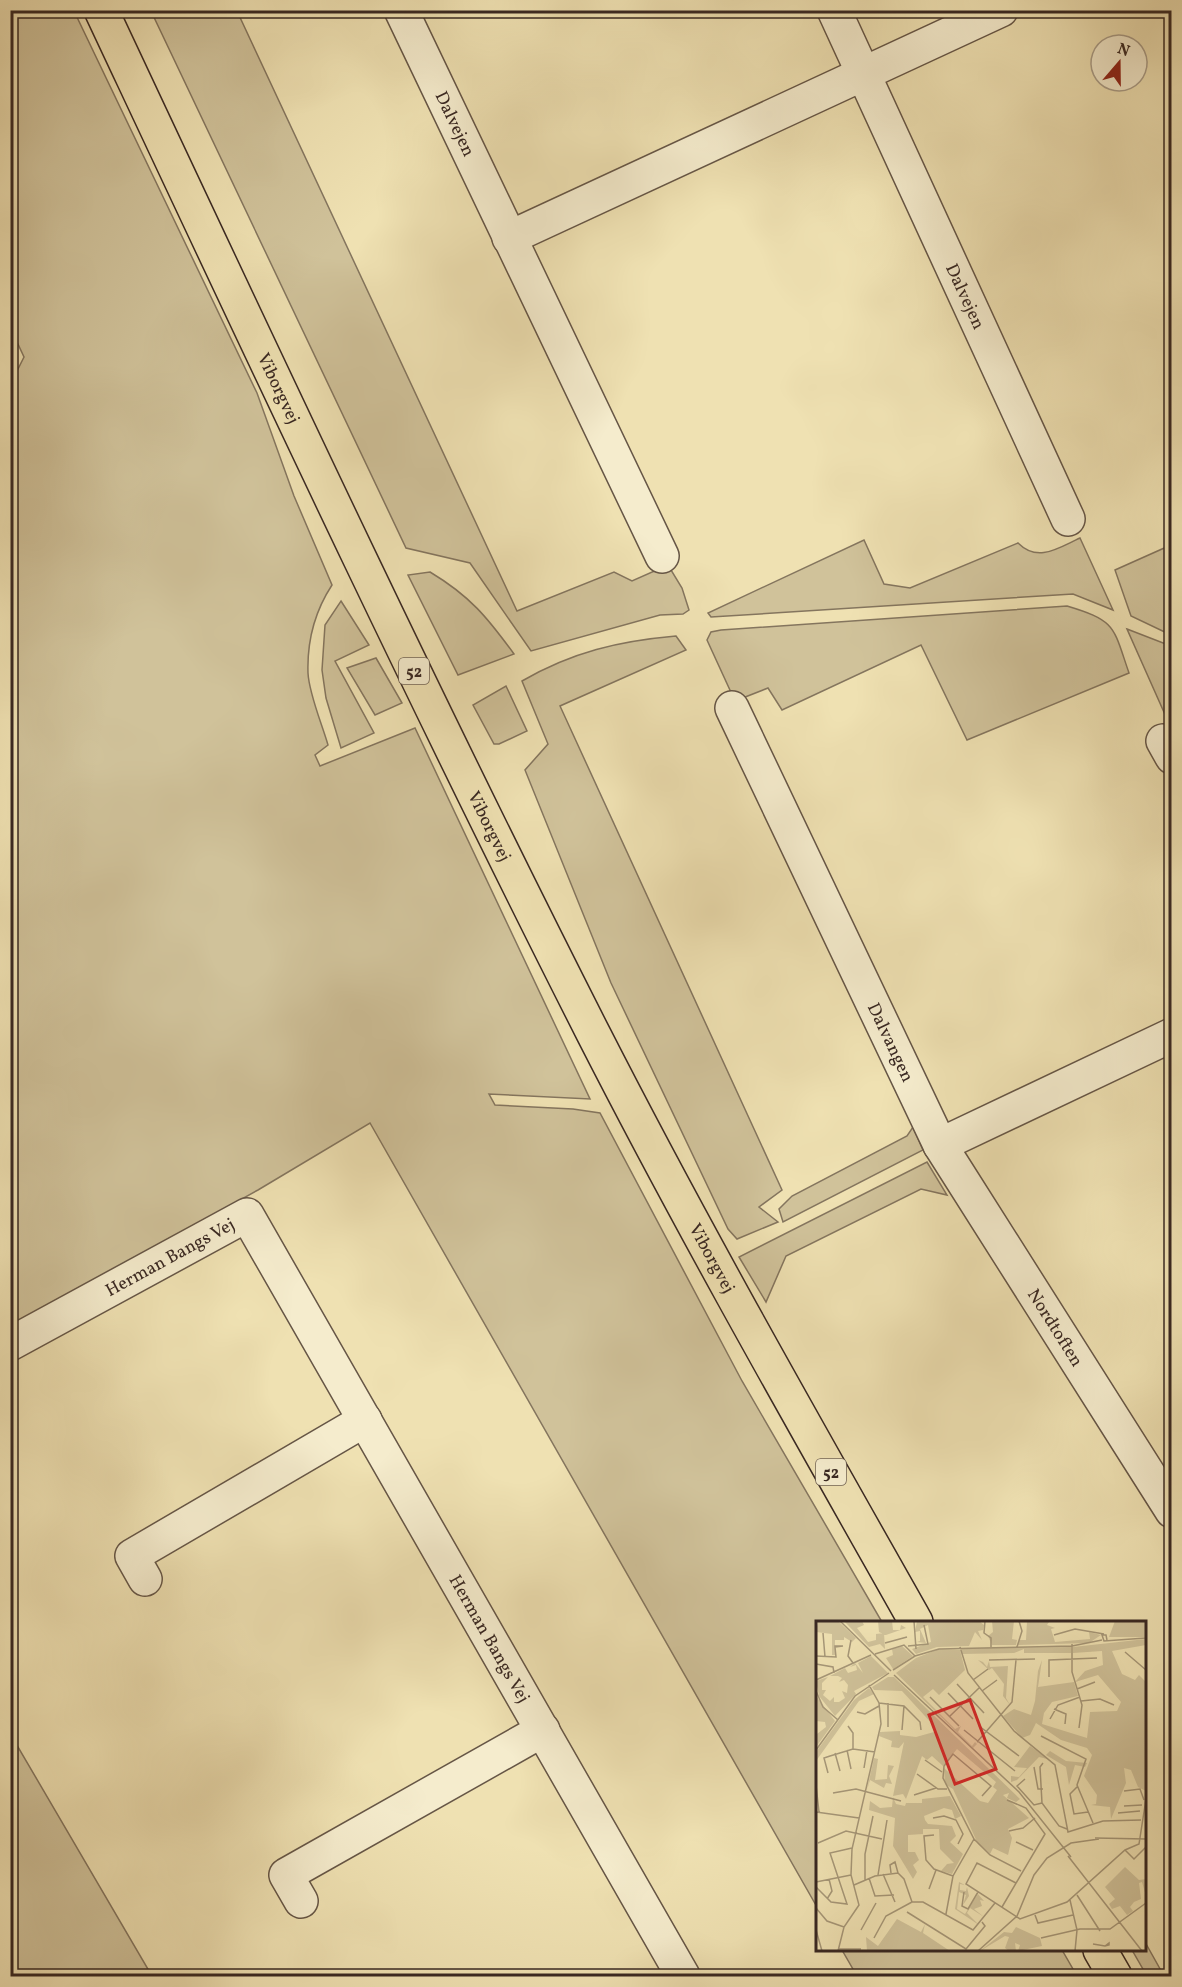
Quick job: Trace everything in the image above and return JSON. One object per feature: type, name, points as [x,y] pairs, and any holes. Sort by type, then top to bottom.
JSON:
[{"type":"main road","name":"Viborgvej","points":[[101,10],[366,574],[593,1034],[713,1262],[915,1621]]},
{"type":"main road","points":[[1101,1951],[1115,1977]]},
{"type":"street","name":"Dalvejen","points":[[401,10],[662,556]]},
{"type":"street","name":"Dalvejen","points":[[834,10],[1068,519]]},
{"type":"street","points":[[508,238],[1001,10]]},
{"type":"street","name":"Dalvangen","points":[[732,708],[940,1145]]},
{"type":"street","points":[[940,1145],[1172,1035]]},
{"type":"street","name":"Nordtoften","points":[[940,1145],[1172,1511]]},
{"type":"street","name":"Herman Bangs Vej","points":[[10,1344],[247,1215],[683,1977]]},
{"type":"street","points":[[145,1578],[132,1556],[365,1420]]},
{"type":"street","points":[[301,1900],[286,1875],[543,1730]]},
{"type":"shaded area","points":[[11,11],[74,11],[257,393],[294,496],[332,585],[317,616],[308,661],[311,690],[328,745],[315,755],[320,766],[415,728],[590,1099],[489,1094],[495,1105],[573,1109],[600,1113],[742,1381],[881,1621],[816,1621],[816,1905],[370,1123],[258,1190],[11,1327],[10,385],[24,357],[10,327]]},
{"type":"shaded area","points":[[151,11],[237,11],[517,611],[614,572],[632,581],[668,565],[682,588],[689,610],[683,614],[660,615],[531,651],[470,563],[406,548]]},
{"type":"shaded area","points":[[1080,538],[1113,610],[1073,594],[711,617],[708,613],[864,540],[884,584],[910,588],[1018,543],[1026,549],[1041,553]]},
{"type":"shaded area","points":[[1171,545],[1171,635],[1131,616],[1115,570]]},
{"type":"shaded area","points":[[430,572],[477,608],[514,654],[458,675],[408,575]]},
{"type":"shaded area","points":[[341,601],[369,645],[335,661],[374,733],[341,748],[326,698],[322,670],[325,625]]},
{"type":"shaded area","points":[[1067,606],[1096,616],[1111,628],[1120,645],[1129,673],[967,740],[921,645],[782,710],[768,688],[735,701],[707,640],[711,632],[721,630]]},
{"type":"shaded area","points":[[1127,629],[1171,646],[1171,728]]},
{"type":"shaded area","points":[[676,636],[686,650],[560,706],[782,1190],[759,1207],[778,1222],[737,1239],[728,1229],[611,983],[525,770],[548,744],[522,681],[578,655],[635,641]]},
{"type":"shaded area","points":[[376,658],[402,703],[375,715],[347,668]]},
{"type":"shaded area","points":[[506,686],[527,731],[499,744],[494,744],[473,705]]},
{"type":"shaded area","points":[[913,1127],[923,1150],[783,1222],[779,1209],[792,1196],[907,1136]]},
{"type":"shaded area","points":[[927,1162],[947,1195],[921,1189],[786,1256],[766,1302],[739,1257]]},
{"type":"shaded area","points":[[11,1735],[152,1976],[11,1976]]},
{"type":"shaded area","points":[[1146,1944],[1164,1976],[1147,1976],[1133,1951],[1146,1951]]},
{"type":"shaded area","points":[[843,1951],[1063,1951],[1077,1976],[857,1976]]}]
